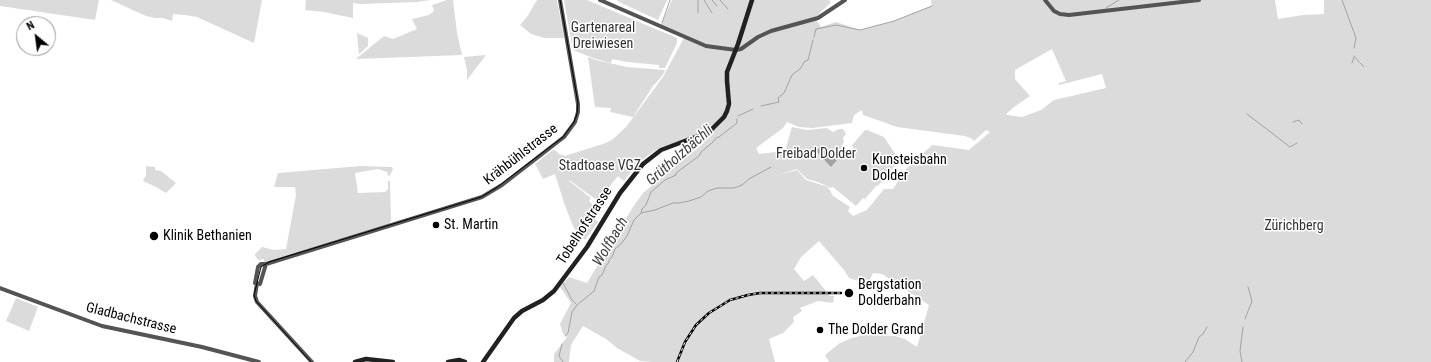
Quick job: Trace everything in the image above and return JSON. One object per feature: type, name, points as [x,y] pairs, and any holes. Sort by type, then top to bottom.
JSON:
[{"type":"main road","name":"Tobelhofstrasse","points":[[484,362],[514,318],[522,311],[547,297],[560,283],[590,242],[620,193],[643,164],[665,148],[706,133],[724,117],[729,104],[726,81],[727,72],[736,50],[752,0]]},
{"type":"main road","points":[[355,362],[366,359],[393,362]]},
{"type":"main road","points":[[448,362],[459,360],[465,362]]},
{"type":"street","name":"Krähbühlstrasse","points":[[266,264],[479,198],[502,185],[564,137],[570,131],[576,120],[578,104],[560,0]]},
{"type":"street","points":[[600,0],[706,46],[736,50],[740,50],[758,37],[771,31],[818,18],[845,0]]},
{"type":"street","points":[[1045,0],[1054,11],[1060,14],[1068,15],[1199,0]]},
{"type":"street","points":[[257,283],[266,264],[262,263],[258,265],[255,296],[257,302],[312,362]]},
{"type":"street","name":"Gladbachstrasse","points":[[0,288],[102,326],[202,347],[259,362]]},
{"type":"green space","points":[[0,0],[99,0],[95,20],[0,6]]},
{"type":"green space","points":[[111,0],[262,0],[254,43],[197,17],[173,14],[172,21],[163,18],[155,18],[146,16]]},
{"type":"green space","points":[[306,0],[430,0],[418,2],[353,3],[353,18],[305,10]]},
{"type":"green space","points":[[447,0],[453,0],[457,33],[462,55],[356,59],[384,36],[393,39],[417,29],[412,19],[429,15],[434,11],[432,5]]},
{"type":"green space","points":[[537,0],[557,0],[564,38],[544,38],[531,34],[520,25],[527,17]]},
{"type":"green space","name":"Gartenareal Dreiwiesen","points":[[564,0],[587,0],[677,38],[677,43],[665,68],[659,68],[659,65],[612,59],[611,63],[573,50]]},
{"type":"green space","points":[[667,0],[658,20],[617,1]]},
{"type":"green space","name":"Zürichberg","points":[[672,0],[829,0],[831,2],[815,18],[821,27],[836,22],[860,30],[894,21],[932,6],[931,0],[1275,0],[1278,19],[1303,15],[1324,14],[1324,0],[1431,0],[1431,362],[829,362],[825,355],[840,343],[864,335],[895,336],[905,339],[917,347],[929,305],[882,274],[873,273],[868,284],[849,278],[819,241],[801,257],[794,269],[804,281],[813,275],[830,296],[834,296],[833,303],[818,301],[800,308],[802,311],[793,317],[794,322],[783,333],[769,339],[775,362],[640,361],[583,326],[571,345],[569,362],[554,362],[554,354],[567,337],[563,334],[560,324],[571,303],[560,287],[569,277],[587,283],[643,193],[704,143],[700,134],[661,147],[638,163],[624,181],[618,176],[598,201],[569,180],[591,198],[589,201],[593,205],[587,213],[598,222],[585,240],[573,226],[555,174],[543,179],[535,164],[553,150],[565,156],[606,143],[613,139],[626,127],[663,77],[685,36],[661,25]],"holes":[[[1052,49],[1066,81],[1059,83],[1059,85],[1102,74],[1106,88],[1054,100],[1041,110],[1022,117],[1006,114],[1030,96],[1015,79],[1015,70]],[[862,110],[863,115],[897,127],[965,136],[973,139],[972,141],[986,130],[990,132],[969,150],[932,145],[906,169],[893,189],[884,189],[867,210],[853,216],[848,211],[850,207],[833,196],[828,187],[806,180],[797,170],[778,175],[797,169],[807,179],[831,188],[833,187],[856,206],[863,198],[865,199],[877,185],[878,186],[896,164],[895,162],[898,158],[884,137],[865,130],[853,144],[852,146],[854,149],[850,153],[841,146],[844,142],[843,138],[846,134],[843,129],[833,132],[827,128],[807,130],[792,127],[785,151],[759,154],[756,148],[783,128],[787,122],[799,127],[812,128],[852,123],[854,115]]]},
{"type":"green space","points":[[357,33],[368,38],[368,46],[359,54]]},
{"type":"green space","points":[[486,55],[467,80],[467,70],[464,57]]},
{"type":"green space","points":[[588,57],[627,67],[665,70],[633,117],[610,112],[611,108],[595,107]]},
{"type":"green space","points":[[146,166],[155,167],[155,170],[161,171],[176,183],[166,193],[143,181],[146,175]]},
{"type":"green space","points":[[361,166],[392,167],[393,169],[389,177],[387,172],[378,169],[355,173],[358,193],[385,192],[388,189],[388,181],[390,181],[391,221],[389,224],[264,262],[264,259],[261,259],[260,261],[255,256],[255,254],[262,247],[274,250],[286,249],[296,195],[295,187],[274,187],[278,173]]},
{"type":"green space","points":[[16,298],[38,307],[29,331],[6,321]]},
{"type":"shaded area","points":[[820,147],[837,160],[831,167],[816,151]]},
{"type":"waterway","points":[[662,23],[670,0]]},
{"type":"waterway","points":[[698,0],[698,13]]},
{"type":"waterway","points":[[704,0],[712,13]]},
{"type":"waterway","points":[[712,0],[717,6]]},
{"type":"waterway","points":[[720,0],[728,9]]},
{"type":"waterway","points":[[1106,8],[1119,0]]},
{"type":"waterway","points":[[1342,0],[1356,38],[1354,48]]},
{"type":"waterway","name":"Grütholzbächli","points":[[814,37],[816,29],[836,25],[860,30],[894,21],[932,6]]},
{"type":"waterway","name":"Grütholzbächli","points":[[761,106],[779,102],[778,98],[784,93],[792,75],[801,68],[804,62],[808,60],[813,40]]},
{"type":"waterway","points":[[1354,56],[1359,62]]},
{"type":"waterway","points":[[1352,63],[1354,57]]},
{"type":"waterway","points":[[1360,63],[1364,67]]},
{"type":"waterway","name":"Grütholzbächli","points":[[738,116],[753,109]]},
{"type":"waterway","points":[[1247,114],[1290,147],[1297,143]]},
{"type":"waterway","name":"Grütholzbächli","points":[[641,213],[651,192],[665,180],[676,175],[676,173],[699,156],[701,152],[716,138],[737,123],[737,119]]},
{"type":"waterway","points":[[1293,122],[1299,120],[1302,124]]},
{"type":"waterway","name":"Wolfbach","points":[[565,336],[568,333],[572,312],[577,305],[594,291],[599,277],[602,275],[615,249],[627,236],[634,220],[641,213],[655,210],[673,203],[689,201],[701,197],[708,191],[717,188],[734,188],[742,185],[749,179],[771,167]]},
{"type":"waterway","points":[[563,283],[572,300],[576,304]]},
{"type":"waterway","points":[[1245,319],[1252,301],[1248,287]]},
{"type":"waterway","points":[[1185,362],[1193,352],[1199,337],[1203,334],[1207,327]]},
{"type":"waterway","points":[[1242,362],[1240,351],[1243,327]]},
{"type":"waterway","name":"Wolfbach","points":[[562,344],[559,356],[563,362]]},
{"type":"tram line","points":[[311,362],[256,301],[254,295],[261,267],[269,262],[481,197],[496,188],[563,137],[574,122],[577,114],[578,103],[560,0]]},
{"type":"railway","points":[[677,362],[685,342],[696,325],[709,313],[730,300],[760,293],[841,293]]},
{"type":"place","name":"Kunsteisbahn Dolder","points":[[864,168]]},
{"type":"place","name":"St. Martin","points":[[436,225]]},
{"type":"place","name":"Klinik Bethanien","points":[[154,236]]},
{"type":"place","name":"Bergstation Dolderbahn","points":[[849,293]]},
{"type":"place","name":"The Dolder Grand","points":[[820,330]]},
{"type":"park label","name":"Freibad Dolder","points":[[816,154]]},
{"type":"park label","name":"Stadtoase VGZ","points":[[600,166]]}]
